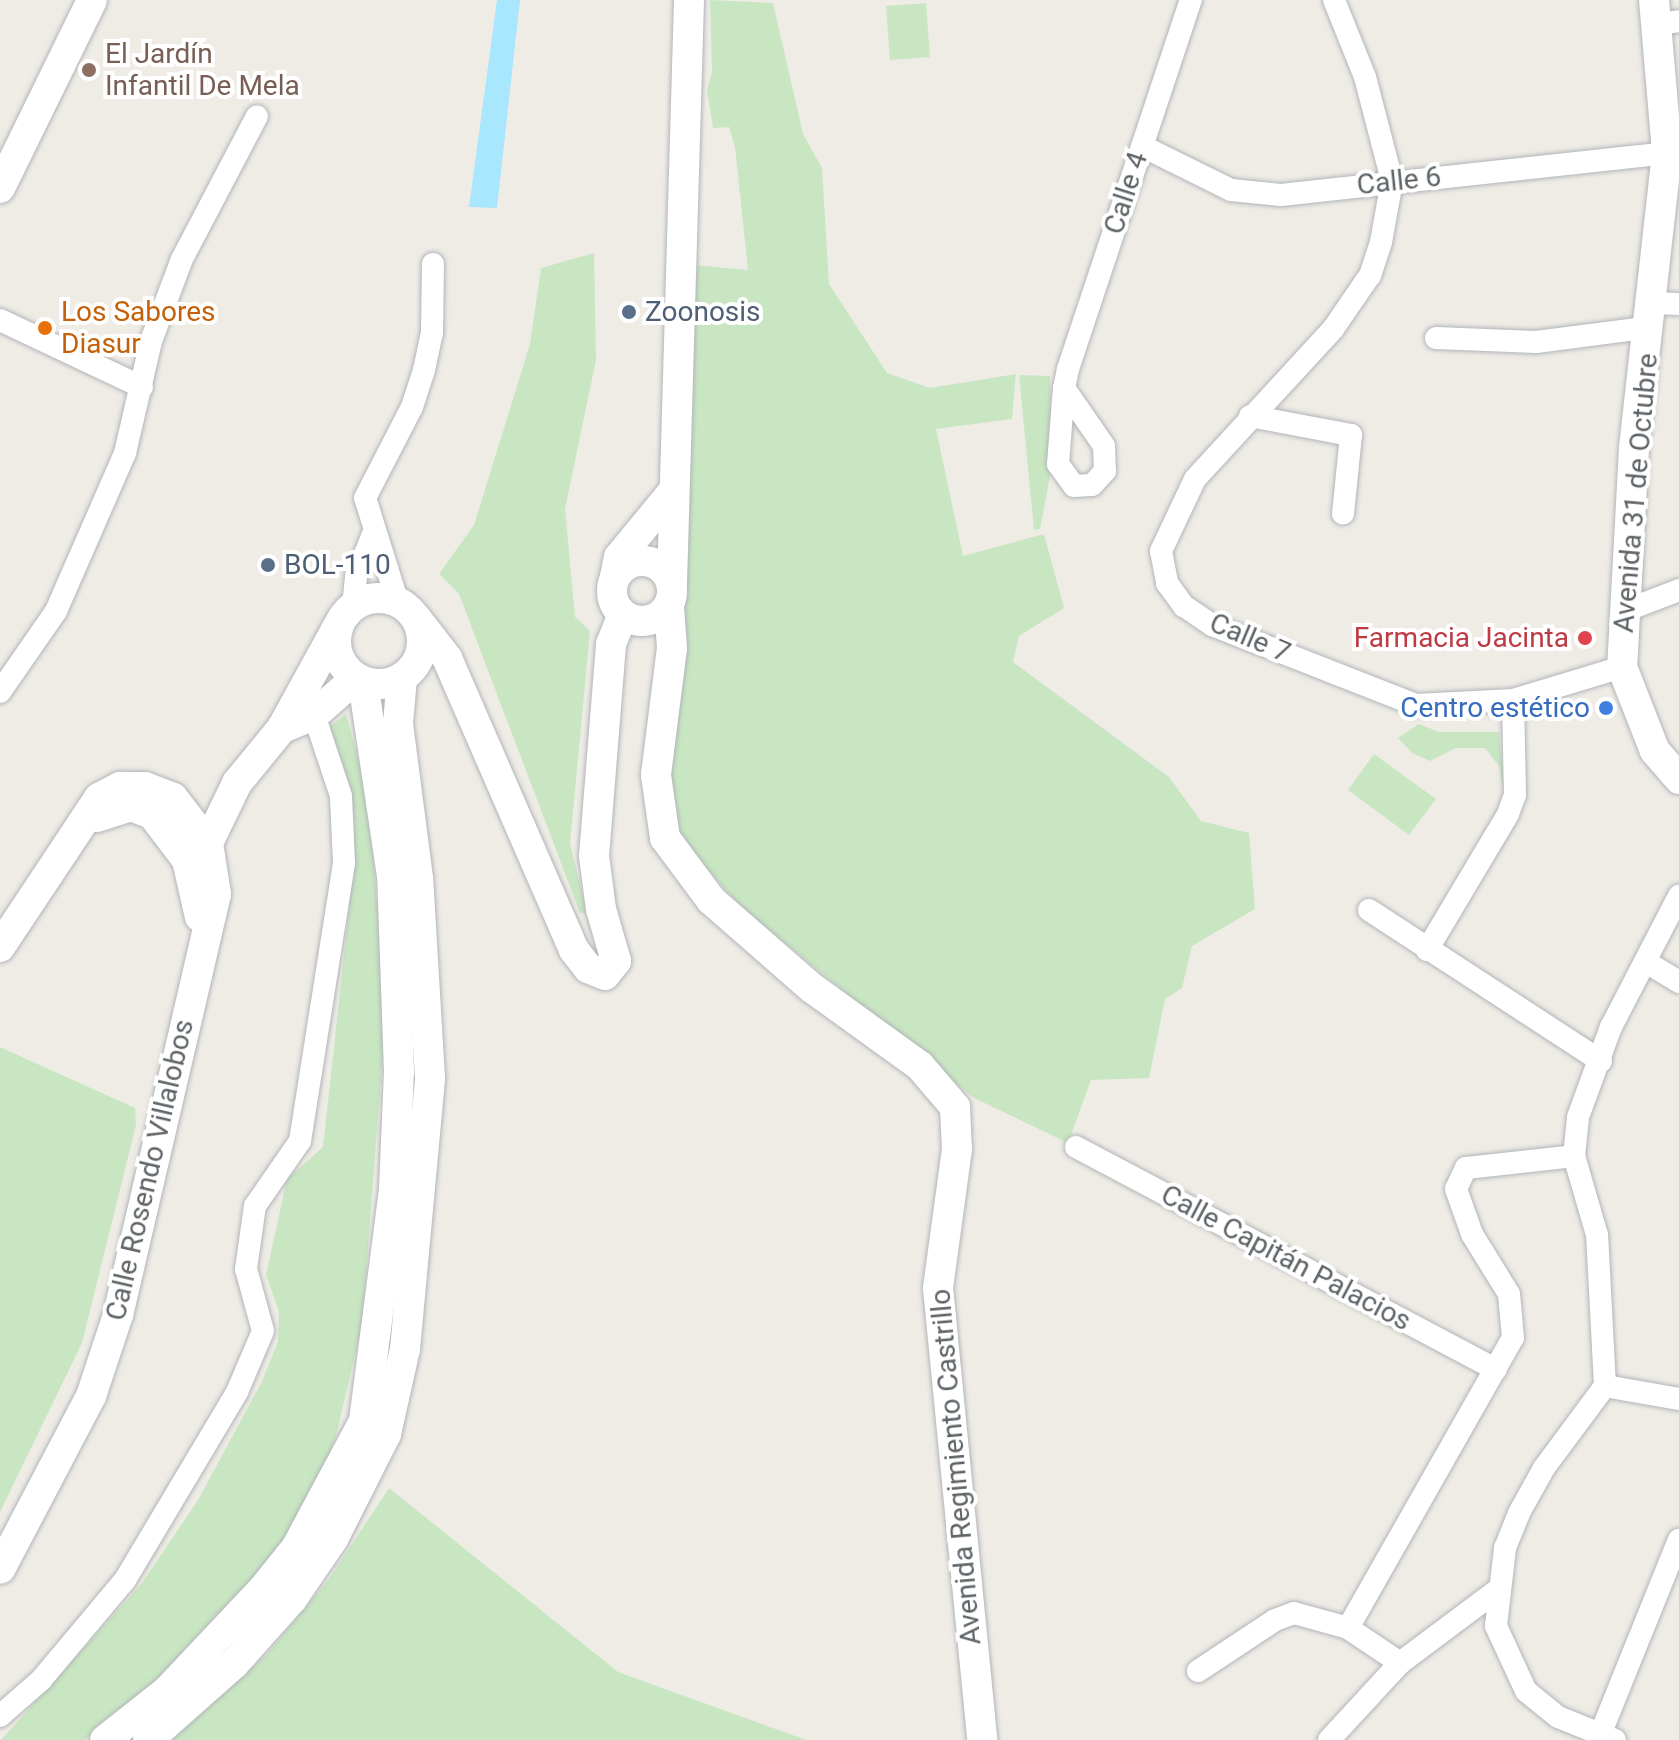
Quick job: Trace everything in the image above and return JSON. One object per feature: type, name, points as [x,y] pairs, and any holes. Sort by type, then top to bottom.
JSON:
[{"type":"main road","points":[[0,188],[92,0]]},
{"type":"main road","name":"Avenida Regimiento Castrillo","points":[[689,0],[691,56],[671,494],[672,648],[656,775],[665,838],[711,900],[812,988],[920,1066],[955,1107],[957,1149],[938,1288],[982,1740]]},
{"type":"main road","name":"Avenida 31 de Octubre","points":[[1664,15],[1667,153],[1661,311],[1634,448],[1622,667],[1655,751],[1679,779]]},
{"type":"main road","points":[[615,576],[633,561],[657,565],[670,595],[650,621],[623,615],[612,599],[615,576],[619,557],[671,494]]},
{"type":"main road","points":[[208,843],[237,783],[282,728],[346,616],[380,598],[407,610],[447,658],[457,689],[574,950],[597,974],[610,974],[616,961],[601,909],[594,856],[611,644],[623,615]]},
{"type":"main road","points":[[148,1740],[234,1664],[292,1599],[333,1539],[386,1434],[405,1349],[430,1078],[418,878],[398,723],[407,674],[422,645],[407,610]]},
{"type":"main road","points":[[346,616],[339,659],[360,680],[381,685],[407,674],[438,677],[457,689]]},
{"type":"main road","points":[[282,728],[314,715],[360,680]]},
{"type":"main road","points":[[105,1740],[186,1674],[264,1588],[296,1548],[364,1421],[392,1205],[399,1072],[392,876],[360,680]]},
{"type":"main road","points":[[0,947],[99,798],[120,787],[145,787],[173,798],[237,783]]},
{"type":"main road","name":"Calle Rosendo Villalobos","points":[[0,1569],[91,1396],[141,1231],[216,894],[208,843],[173,798]]},
{"type":"main road","name":"Calle Rosendo Villalobos","points":[[81,825],[112,808],[131,806],[152,814],[187,860],[204,939]]},
{"type":"street","name":"Calle 4","points":[[1064,388],[1191,0]]},
{"type":"street","points":[[1334,0],[1365,77],[1392,181]]},
{"type":"street","points":[[0,692],[56,611],[125,453],[151,341],[182,259],[257,116]]},
{"type":"street","name":"Calle 6","points":[[1142,146],[1231,190],[1258,195],[1667,153]]},
{"type":"street","name":"Calle 7","points":[[1392,181],[1381,242],[1357,297],[1195,479],[1161,551],[1167,583],[1184,606],[1212,625],[1416,705],[1513,700],[1622,667]]},
{"type":"street","points":[[407,610],[387,556],[373,534],[365,498],[412,407],[424,370],[432,333],[433,264]]},
{"type":"street","points":[[1436,338],[1536,342],[1661,311]]},
{"type":"street","points":[[0,320],[142,387]]},
{"type":"street","points":[[1250,416],[1351,435],[1343,514]]},
{"type":"street","points":[[346,616],[356,576],[373,534]]},
{"type":"street","points":[[1627,610],[1679,590]]},
{"type":"street","points":[[1427,950],[1508,814],[1515,795],[1513,700]]},
{"type":"street","points":[[0,1716],[41,1680],[125,1580],[237,1392],[263,1331],[246,1269],[255,1206],[300,1141],[344,863],[341,796],[314,715]]},
{"type":"street","points":[[1679,896],[1611,1027],[1578,1117],[1574,1156],[1597,1235],[1605,1386],[1544,1468],[1519,1513],[1505,1548],[1496,1626],[1526,1691],[1558,1717],[1605,1739],[1679,1540]]},
{"type":"street","points":[[1369,910],[1601,1061]]},
{"type":"street","points":[[1646,962],[1679,982]]},
{"type":"street","name":"Calle Capitán Palacios","points":[[1076,1147],[1496,1369]]},
{"type":"street","points":[[1348,1628],[1513,1338],[1509,1294],[1472,1234],[1456,1189],[1466,1168],[1574,1156]]},
{"type":"street","points":[[1605,1386],[1679,1399]]},
{"type":"street","points":[[1329,1740],[1400,1663],[1499,1589]]},
{"type":"street","points":[[1198,1671],[1275,1620],[1294,1613],[1348,1628],[1400,1663]]},
{"type":"green space","points":[[710,0],[773,3],[803,134],[822,168],[829,284],[887,373],[930,388],[1016,374],[1012,419],[936,429],[963,556],[1044,534],[1064,608],[1019,636],[1013,662],[1169,777],[1201,821],[1249,833],[1255,909],[1192,946],[1182,988],[1165,999],[1149,1078],[1091,1080],[1068,1143],[974,1098],[739,905],[682,840],[669,810],[681,568],[682,264],[748,270],[735,147],[729,127],[713,128],[707,90],[712,71]]},
{"type":"green space","points":[[926,3],[930,57],[890,60],[886,6]]},
{"type":"green space","points":[[594,253],[596,360],[565,509],[575,617],[590,631],[570,844],[587,913],[580,913],[459,594],[439,574],[474,525],[530,344],[541,268]]},
{"type":"green space","points":[[1019,375],[1050,376],[1051,471],[1040,529],[1034,530]]},
{"type":"green space","points":[[346,714],[363,777],[373,849],[385,1026],[362,1325],[336,1436],[317,1487],[274,1556],[197,1645],[85,1740],[1,1740],[142,1583],[198,1500],[261,1383],[278,1342],[279,1312],[266,1275],[287,1179],[323,1147],[349,910],[355,821],[328,728]]},
{"type":"green space","points":[[1419,724],[1439,732],[1499,732],[1505,795],[1499,766],[1485,748],[1456,748],[1430,761],[1412,753],[1398,738]]},
{"type":"green space","points":[[1374,754],[1436,799],[1409,835],[1348,790]]},
{"type":"green space","points":[[0,1047],[135,1108],[136,1125],[82,1343],[0,1512]]},
{"type":"green space","points":[[389,1488],[618,1672],[806,1740],[172,1740],[267,1654],[329,1579]]},
{"type":"water","points":[[497,0],[520,0],[497,208],[469,207]]},
{"type":"place","name":"El Jardín Infantil De Mela","points":[[89,70]]},
{"type":"place","name":"Zoonosis","points":[[629,312]]},
{"type":"place","name":"Los Sabores Diasur","points":[[45,328]]},
{"type":"place","name":"BOL-110","points":[[268,565]]},
{"type":"place","name":"Farmacia Jacinta","points":[[1585,638]]},
{"type":"place","name":"Centro estético","points":[[1606,708]]}]
